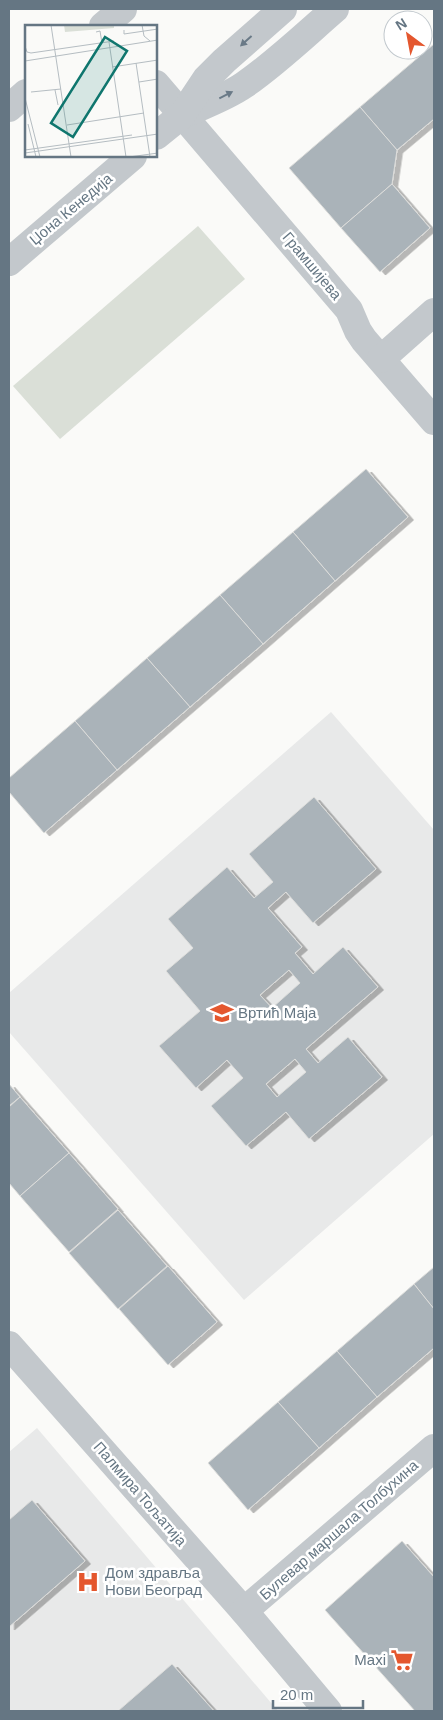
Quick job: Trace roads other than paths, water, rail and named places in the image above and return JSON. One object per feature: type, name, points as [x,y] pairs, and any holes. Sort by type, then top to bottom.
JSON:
[{"type":"street","points":[[104,25],[123,9]]},
{"type":"street","points":[[158,134],[182,114],[206,79],[283,9]]},
{"type":"street","points":[[182,114],[219,99],[243,86],[335,9]]},
{"type":"street","points":[[158,86],[182,114]]},
{"type":"street","points":[[9,108],[25,94]]},
{"type":"street","name":"Грамшијева","points":[[182,114],[349,310],[358,331],[434,421]]},
{"type":"street","name":"Џона Кенедија","points":[[9,262],[131,158]]},
{"type":"street","points":[[381,359],[434,312]]},
{"type":"street","name":"Палмира Тољатија","points":[[9,1345],[244,1611],[328,1711]]},
{"type":"street","name":"Булевар маршала Толбухина","points":[[244,1611],[434,1448]]},
{"type":"place","name":"Вртић Маја","points":[[222,1013]]},
{"type":"place","name":"Дом здравља Нови Београд","points":[[88,1582]]},
{"type":"place","name":"Maxi","points":[[402,1660]]}]
